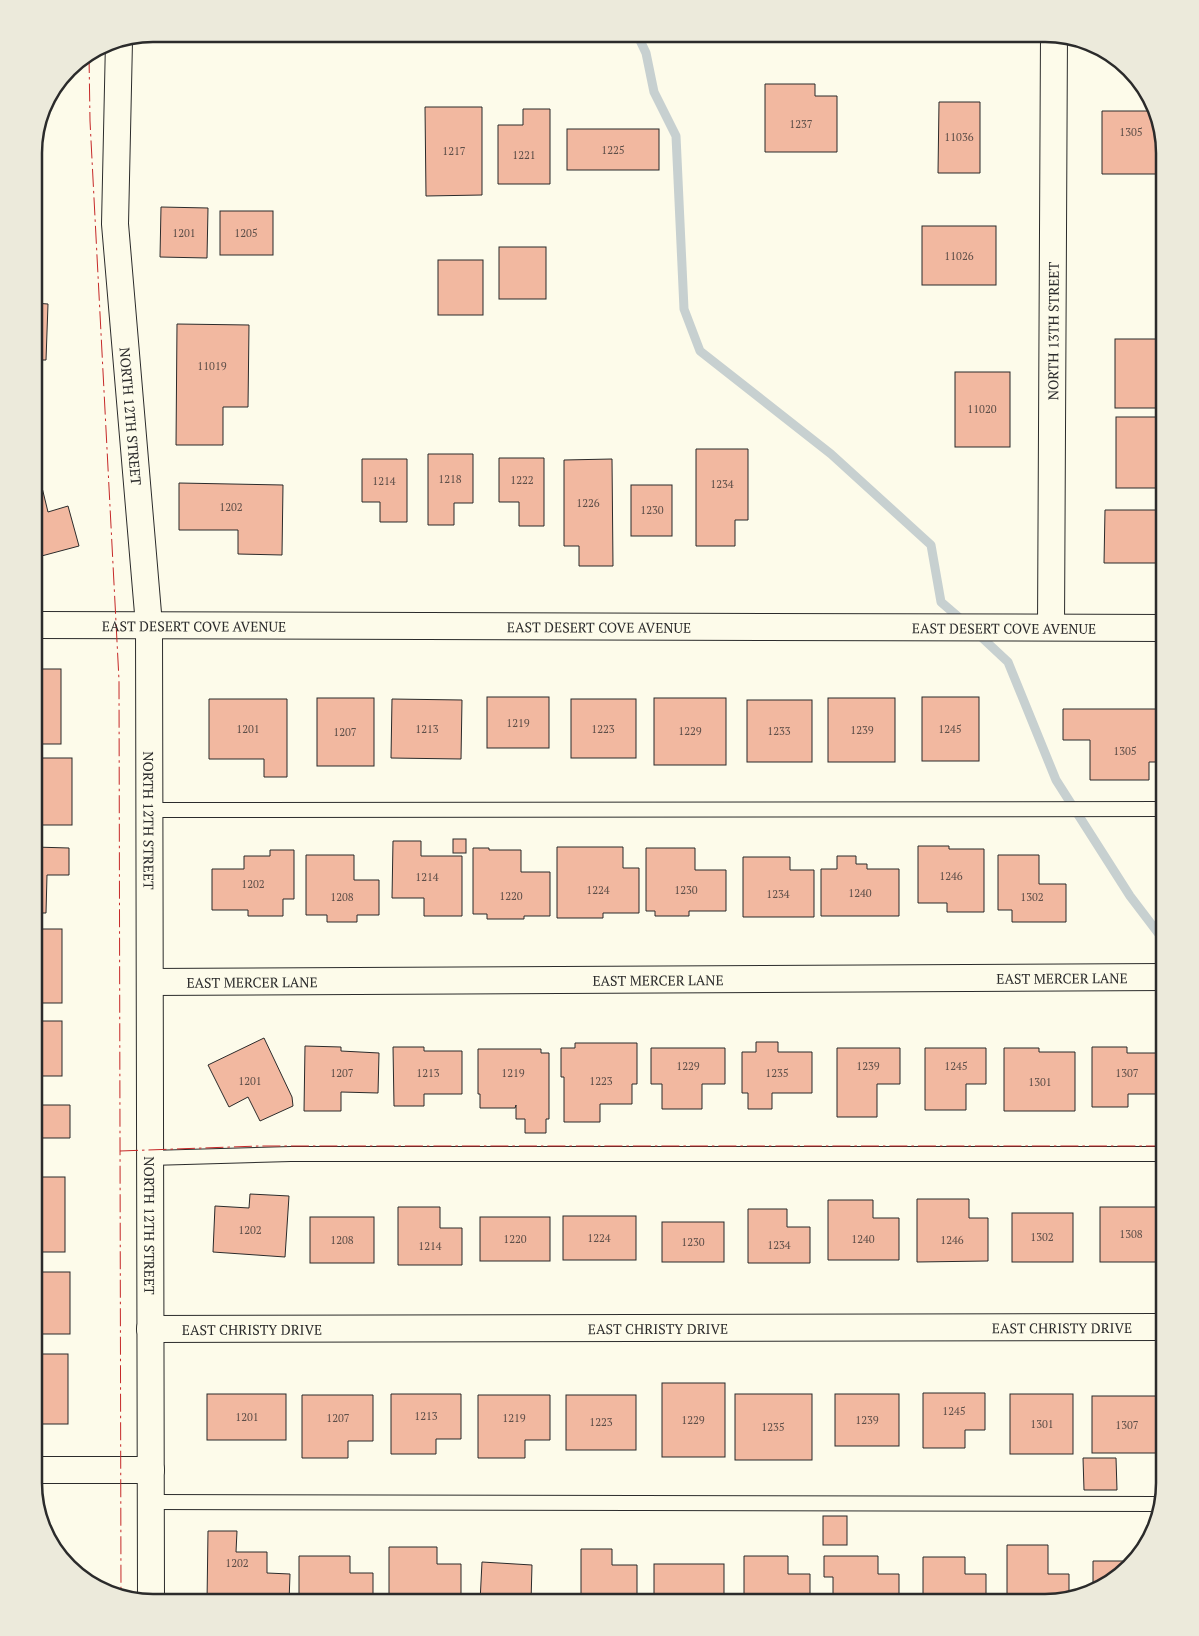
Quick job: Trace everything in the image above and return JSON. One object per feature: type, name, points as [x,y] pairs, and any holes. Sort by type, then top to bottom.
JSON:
[{"type":"street","name":"NORTH 13TH STREET","points":[[1051,627],[1054,43]]},
{"type":"street","name":"NORTH 12TH STREET","points":[[119,48],[115,224],[149,625],[151,1593]]},
{"type":"street","name":"EAST DESERT COVE AVENUE","points":[[43,625],[1156,628]]},
{"type":"street","name":"EAST MERCER LANE","points":[[150,982],[1156,977]]},
{"type":"street","name":"EAST CHRISTY DRIVE","points":[[150,1329],[1156,1328]]},
{"type":"street","points":[[42,1470],[151,1470]]},
{"type":"lane","points":[[149,810],[1156,809]]},
{"type":"lane","points":[[150,1158],[291,1154],[1156,1154]]},
{"type":"lane","points":[[151,1502],[1155,1504]]},
{"type":"building","points":[[765,84],[815,84],[815,96],[837,96],[837,152],[765,152]]},
{"type":"building","points":[[939,102],[980,102],[980,173],[938,173]]},
{"type":"building","points":[[425,107],[482,107],[482,195],[426,196]]},
{"type":"building","points":[[523,109],[550,109],[550,184],[498,184],[498,125],[523,125]]},
{"type":"building","points":[[1102,111],[1148,111],[1156,139],[1156,174],[1102,174]]},
{"type":"building","points":[[567,129],[659,129],[659,170],[567,170]]},
{"type":"building","points":[[161,207],[208,208],[207,258],[160,257]]},
{"type":"building","points":[[220,211],[273,211],[273,255],[220,255]]},
{"type":"building","points":[[922,226],[996,226],[996,285],[922,285]]},
{"type":"building","points":[[499,247],[546,247],[546,299],[499,299]]},
{"type":"building","points":[[438,260],[483,260],[483,315],[438,315]]},
{"type":"building","points":[[43,304],[48,304],[46,360],[43,360]]},
{"type":"building","points":[[177,324],[249,325],[248,407],[223,407],[223,445],[176,445]]},
{"type":"building","points":[[1115,339],[1156,339],[1156,408],[1115,408]]},
{"type":"building","points":[[955,372],[1010,372],[1010,447],[955,447]]},
{"type":"building","points":[[1116,417],[1156,417],[1156,488],[1116,488]]},
{"type":"building","points":[[696,449],[748,449],[748,520],[735,520],[735,546],[696,546]]},
{"type":"building","points":[[428,454],[473,454],[473,503],[454,503],[454,525],[428,525]]},
{"type":"building","points":[[499,458],[544,458],[544,526],[519,526],[519,502],[499,502]]},
{"type":"building","points":[[362,459],[407,459],[407,522],[380,522],[380,502],[362,502]]},
{"type":"building","points":[[612,459],[613,566],[579,566],[579,546],[564,546],[564,460]]},
{"type":"building","points":[[179,483],[283,485],[282,555],[238,554],[238,530],[179,530]]},
{"type":"building","points":[[631,485],[672,485],[672,536],[631,536]]},
{"type":"building","points":[[43,490],[48,512],[68,506],[79,546],[43,556]]},
{"type":"building","points":[[1105,510],[1156,510],[1156,563],[1104,563]]},
{"type":"building","points":[[43,669],[61,669],[61,744],[43,744]]},
{"type":"building","points":[[487,697],[549,697],[549,748],[487,748]]},
{"type":"building","points":[[922,697],[979,697],[979,761],[922,761]]},
{"type":"building","points":[[317,698],[374,698],[374,766],[317,766]]},
{"type":"building","points":[[654,698],[726,698],[726,765],[654,765]]},
{"type":"building","points":[[828,698],[895,698],[895,762],[828,762]]},
{"type":"building","points":[[209,699],[287,699],[287,777],[264,777],[264,759],[209,759]]},
{"type":"building","points":[[392,699],[462,700],[461,759],[391,758]]},
{"type":"building","points":[[571,699],[636,699],[636,758],[571,758]]},
{"type":"building","points":[[747,700],[812,700],[812,762],[747,762]]},
{"type":"building","points":[[1063,709],[1156,709],[1156,762],[1149,762],[1149,780],[1090,780],[1090,740],[1063,740]]},
{"type":"building","points":[[43,758],[72,758],[72,825],[42,825]]},
{"type":"building","points":[[453,839],[466,839],[466,853],[453,853]]},
{"type":"building","points":[[393,841],[421,841],[421,856],[462,856],[462,916],[424,916],[424,898],[392,898]]},
{"type":"building","points":[[918,846],[949,846],[949,849],[984,849],[984,912],[947,912],[947,903],[918,903]]},
{"type":"building","points":[[42,847],[69,848],[69,875],[47,875],[46,913],[42,913]]},
{"type":"building","points":[[557,847],[623,847],[623,868],[639,868],[639,913],[603,913],[603,918],[557,918]]},
{"type":"building","points":[[473,848],[521,850],[521,872],[550,872],[550,916],[524,916],[524,919],[487,919],[487,914],[473,914]]},
{"type":"building","points":[[646,848],[695,848],[695,870],[726,870],[726,911],[689,911],[689,916],[655,916],[655,911],[646,911]]},
{"type":"building","points":[[270,850],[294,850],[294,899],[283,899],[283,916],[248,916],[248,910],[212,910],[212,869],[244,869],[244,856],[270,856]]},
{"type":"building","points":[[306,855],[354,855],[354,880],[379,880],[379,915],[357,915],[357,922],[327,922],[327,915],[306,915]]},
{"type":"building","points":[[998,855],[1039,855],[1039,884],[1066,884],[1066,922],[1012,922],[1012,910],[998,910]]},
{"type":"building","points":[[837,856],[856,856],[856,864],[867,864],[867,869],[899,869],[899,916],[821,916],[821,869],[837,869]]},
{"type":"building","points":[[743,857],[790,857],[790,870],[814,870],[814,917],[743,917]]},
{"type":"building","points":[[42,929],[62,929],[62,1003],[42,1003]]},
{"type":"building","points":[[42,1021],[62,1021],[62,1076],[42,1076]]},
{"type":"building","points":[[264,1038],[292,1097],[293,1106],[260,1121],[248,1097],[229,1107],[208,1065]]},
{"type":"building","points":[[756,1042],[778,1042],[778,1052],[812,1052],[812,1093],[772,1093],[772,1109],[748,1109],[748,1093],[742,1093],[742,1052],[756,1052]]},
{"type":"building","points":[[575,1043],[637,1043],[637,1084],[632,1084],[632,1104],[600,1104],[600,1122],[564,1122],[564,1077],[561,1077],[561,1048],[575,1048]]},
{"type":"building","points":[[305,1046],[341,1047],[341,1051],[379,1053],[378,1093],[341,1092],[341,1111],[304,1111]]},
{"type":"building","points":[[393,1047],[424,1047],[424,1051],[462,1051],[462,1094],[424,1094],[424,1106],[394,1106]]},
{"type":"building","points":[[1092,1047],[1127,1047],[1127,1053],[1156,1053],[1156,1094],[1128,1094],[1128,1107],[1092,1107]]},
{"type":"building","points":[[651,1048],[725,1048],[725,1084],[702,1084],[702,1109],[662,1109],[662,1084],[651,1084]]},
{"type":"building","points":[[837,1048],[900,1048],[900,1084],[877,1084],[877,1117],[837,1117]]},
{"type":"building","points":[[925,1048],[986,1048],[986,1084],[966,1084],[966,1110],[925,1110]]},
{"type":"building","points":[[1004,1048],[1039,1048],[1039,1052],[1075,1052],[1075,1111],[1004,1111]]},
{"type":"building","points":[[478,1049],[541,1049],[541,1053],[549,1053],[549,1119],[546,1119],[546,1133],[525,1133],[525,1119],[516,1119],[516,1105],[515,1108],[480,1108],[480,1094],[478,1094]]},
{"type":"building","points":[[42,1105],[70,1105],[70,1138],[42,1138]]},
{"type":"building","points":[[42,1177],[65,1177],[65,1252],[42,1252]]},
{"type":"building","points":[[250,1194],[289,1196],[285,1257],[213,1252],[215,1206],[249,1208]]},
{"type":"building","points":[[917,1199],[969,1199],[969,1218],[988,1218],[988,1261],[917,1262]]},
{"type":"building","points":[[828,1200],[873,1200],[873,1218],[899,1218],[899,1260],[828,1260]]},
{"type":"building","points":[[398,1207],[440,1207],[440,1228],[462,1228],[462,1265],[398,1265]]},
{"type":"building","points":[[1100,1207],[1156,1207],[1156,1262],[1100,1262]]},
{"type":"building","points":[[748,1209],[787,1209],[787,1227],[810,1227],[810,1263],[748,1263]]},
{"type":"building","points":[[1012,1213],[1073,1213],[1073,1262],[1012,1262]]},
{"type":"building","points":[[563,1216],[636,1216],[636,1260],[563,1260]]},
{"type":"building","points":[[310,1217],[374,1217],[374,1263],[310,1263]]},
{"type":"building","points":[[480,1217],[550,1217],[550,1261],[480,1261]]},
{"type":"building","points":[[662,1222],[724,1222],[724,1262],[662,1262]]},
{"type":"building","points":[[42,1272],[70,1272],[70,1334],[42,1334]]},
{"type":"building","points":[[42,1354],[68,1354],[68,1424],[42,1424]]},
{"type":"building","points":[[662,1383],[725,1383],[725,1457],[662,1457]]},
{"type":"building","points":[[923,1393],[985,1393],[985,1430],[965,1430],[965,1448],[923,1448]]},
{"type":"building","points":[[207,1394],[286,1394],[286,1440],[207,1440]]},
{"type":"building","points":[[391,1394],[461,1394],[461,1439],[436,1439],[436,1454],[391,1454]]},
{"type":"building","points":[[735,1394],[812,1394],[812,1460],[735,1460]]},
{"type":"building","points":[[835,1394],[899,1394],[899,1446],[835,1446]]},
{"type":"building","points":[[1010,1394],[1073,1394],[1073,1454],[1010,1454]]},
{"type":"building","points":[[302,1395],[373,1395],[373,1441],[348,1441],[348,1458],[302,1458]]},
{"type":"building","points":[[478,1395],[550,1395],[550,1440],[525,1440],[525,1458],[478,1458]]},
{"type":"building","points":[[566,1395],[636,1395],[636,1450],[566,1450]]},
{"type":"building","points":[[1092,1396],[1156,1396],[1156,1453],[1092,1453]]},
{"type":"building","points":[[1083,1458],[1116,1458],[1117,1490],[1084,1490]]},
{"type":"building","points":[[823,1516],[847,1516],[847,1545],[823,1545]]},
{"type":"building","points":[[208,1531],[237,1531],[236,1552],[267,1552],[267,1573],[290,1574],[289,1593],[207,1593]]},
{"type":"building","points":[[1007,1545],[1048,1545],[1048,1574],[1069,1574],[1069,1591],[1060,1593],[1007,1593]]},
{"type":"building","points":[[389,1547],[437,1547],[437,1564],[461,1564],[461,1593],[389,1593]]},
{"type":"building","points":[[581,1549],[612,1549],[612,1565],[637,1565],[637,1593],[581,1593]]},
{"type":"building","points":[[299,1556],[350,1556],[350,1573],[373,1573],[373,1593],[299,1593]]},
{"type":"building","points":[[744,1556],[788,1556],[788,1574],[810,1574],[810,1593],[744,1593]]},
{"type":"building","points":[[824,1556],[878,1556],[878,1574],[899,1574],[899,1593],[833,1593],[833,1577],[824,1577]]},
{"type":"building","points":[[923,1557],[965,1557],[965,1574],[986,1574],[986,1593],[923,1593]]},
{"type":"building","points":[[1093,1561],[1124,1561],[1101,1579],[1093,1583]]},
{"type":"building","points":[[482,1562],[532,1565],[531,1593],[480,1593]]},
{"type":"building","points":[[654,1564],[724,1564],[724,1593],[654,1593]]},
{"type":"waterway","points":[[641,43],[646,53],[654,92],[676,136],[684,309],[700,351],[831,454],[931,545],[941,602],[963,621]]},
{"type":"waterway","points":[[977,633],[1008,662],[1056,780],[1130,896],[1156,930]]},
{"type":"power","points":[[89,63],[90,121],[119,680],[121,1589]]},
{"type":"power","points":[[120,1151],[259,1146],[1156,1146]]}]
